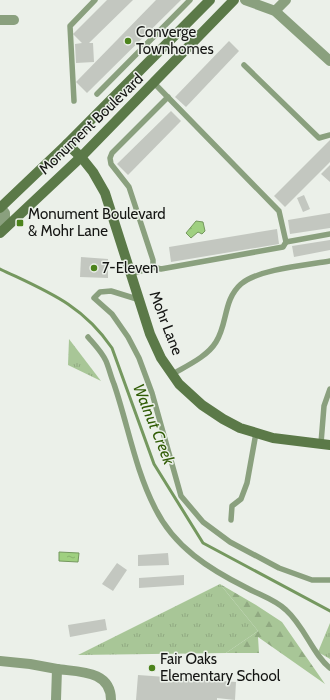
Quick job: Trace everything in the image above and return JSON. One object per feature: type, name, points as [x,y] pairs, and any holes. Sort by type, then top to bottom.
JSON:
[{"type":"main road","name":"Monument Boulevard","points":[[0,207],[67,144],[210,0]]},
{"type":"main road","name":"Monument Boulevard","points":[[2,231],[80,157],[234,0]]},
{"type":"main road","name":"Mohr Lane","points":[[67,144],[93,172],[105,193],[150,334],[171,375],[202,405],[240,428],[273,438],[325,444]]},
{"type":"street","points":[[245,0],[275,11],[330,61]]},
{"type":"street","points":[[275,11],[286,0]]},
{"type":"street","points":[[0,20],[14,20]]},
{"type":"street","points":[[0,207],[5,213],[2,231]]},
{"type":"street","points":[[0,662],[30,664],[83,672],[100,678],[107,684],[111,693],[111,700]]},
{"type":"street","points":[[56,700],[57,669]]},
{"type":"lane","points":[[74,101],[70,26],[96,0]]},
{"type":"lane","points":[[97,94],[190,0]]},
{"type":"lane","points":[[244,64],[319,138],[330,135]]},
{"type":"lane","points":[[132,274],[153,267],[161,269],[283,247],[286,242],[279,210],[154,83]]},
{"type":"lane","points":[[153,267],[153,260],[129,187],[111,164],[110,158],[112,153],[168,97]]},
{"type":"lane","points":[[286,242],[330,234]]},
{"type":"lane","points":[[171,375],[206,353],[215,343],[221,332],[228,303],[234,292],[242,284],[261,273],[330,261]]},
{"type":"lane","points":[[140,300],[111,292],[100,292],[94,298],[112,314],[128,337],[139,358],[152,392],[181,496],[202,522],[230,542],[279,568],[312,580],[330,580]]},
{"type":"lane","points":[[88,337],[106,361],[120,400],[141,475],[154,508],[165,526],[179,543],[198,559],[222,575],[273,601],[285,609],[300,624],[320,658],[330,668]]},
{"type":"lane","points":[[325,444],[324,406],[330,389]]},
{"type":"lane","points":[[231,520],[232,506],[241,499],[247,483],[256,433]]},
{"type":"green space","points":[[69,339],[101,381],[68,365]]},
{"type":"green space","points":[[220,584],[258,631],[226,653],[78,655]]},
{"type":"green space","points":[[220,584],[282,622],[325,684],[258,637],[259,653],[226,653],[258,631]]},
{"type":"green space","points":[[330,623],[330,659],[318,652]]},
{"type":"water","points":[[196,221],[203,222],[205,231],[202,234],[198,232],[191,238],[186,233]]},
{"type":"water","points":[[59,552],[79,553],[78,562],[59,561]]},
{"type":"building","name":"Converge Townhomes","points":[[107,0],[133,0],[89,43],[93,43],[94,62],[76,63],[75,44],[82,43],[73,34]]},
{"type":"building","name":"Converge Townhomes","points":[[156,0],[181,0],[87,93],[76,82]]},
{"type":"building","points":[[229,41],[239,51],[186,107],[175,97]]},
{"type":"building","points":[[171,111],[181,121],[128,175],[117,164]]},
{"type":"building","points":[[330,140],[330,162],[285,207],[274,196]]},
{"type":"building","points":[[330,165],[330,182],[321,174]]},
{"type":"building","points":[[304,195],[310,209],[303,212],[297,198]]},
{"type":"building","points":[[330,213],[330,228],[290,234],[288,220]]},
{"type":"building","points":[[277,229],[279,244],[171,262],[169,247]]},
{"type":"building","points":[[330,240],[330,250],[294,257],[292,246]]},
{"type":"building","name":"7-Eleven","points":[[81,257],[108,259],[108,278],[80,277]]},
{"type":"building","points":[[168,553],[169,565],[138,566],[138,555]]},
{"type":"building","points":[[117,563],[127,570],[113,591],[102,584]]},
{"type":"building","points":[[184,575],[184,585],[139,588],[139,578]]},
{"type":"building","points":[[105,619],[107,630],[70,637],[68,625]]},
{"type":"building","points":[[138,675],[236,682],[235,700],[217,698],[217,700],[136,700]]},
{"type":"waterway","name":"Walnut Creek","points":[[0,269],[33,284],[76,309],[88,320],[112,348],[154,464],[203,543],[330,611]]},
{"type":"place","name":"Converge Townhomes","points":[[128,41]]},
{"type":"place","name":"Monument Boulevard & Mohr Lane","points":[[20,223]]},
{"type":"place","name":"7-Eleven","points":[[94,268]]},
{"type":"place","name":"Fair Oaks Elementary School","points":[[152,668]]}]
